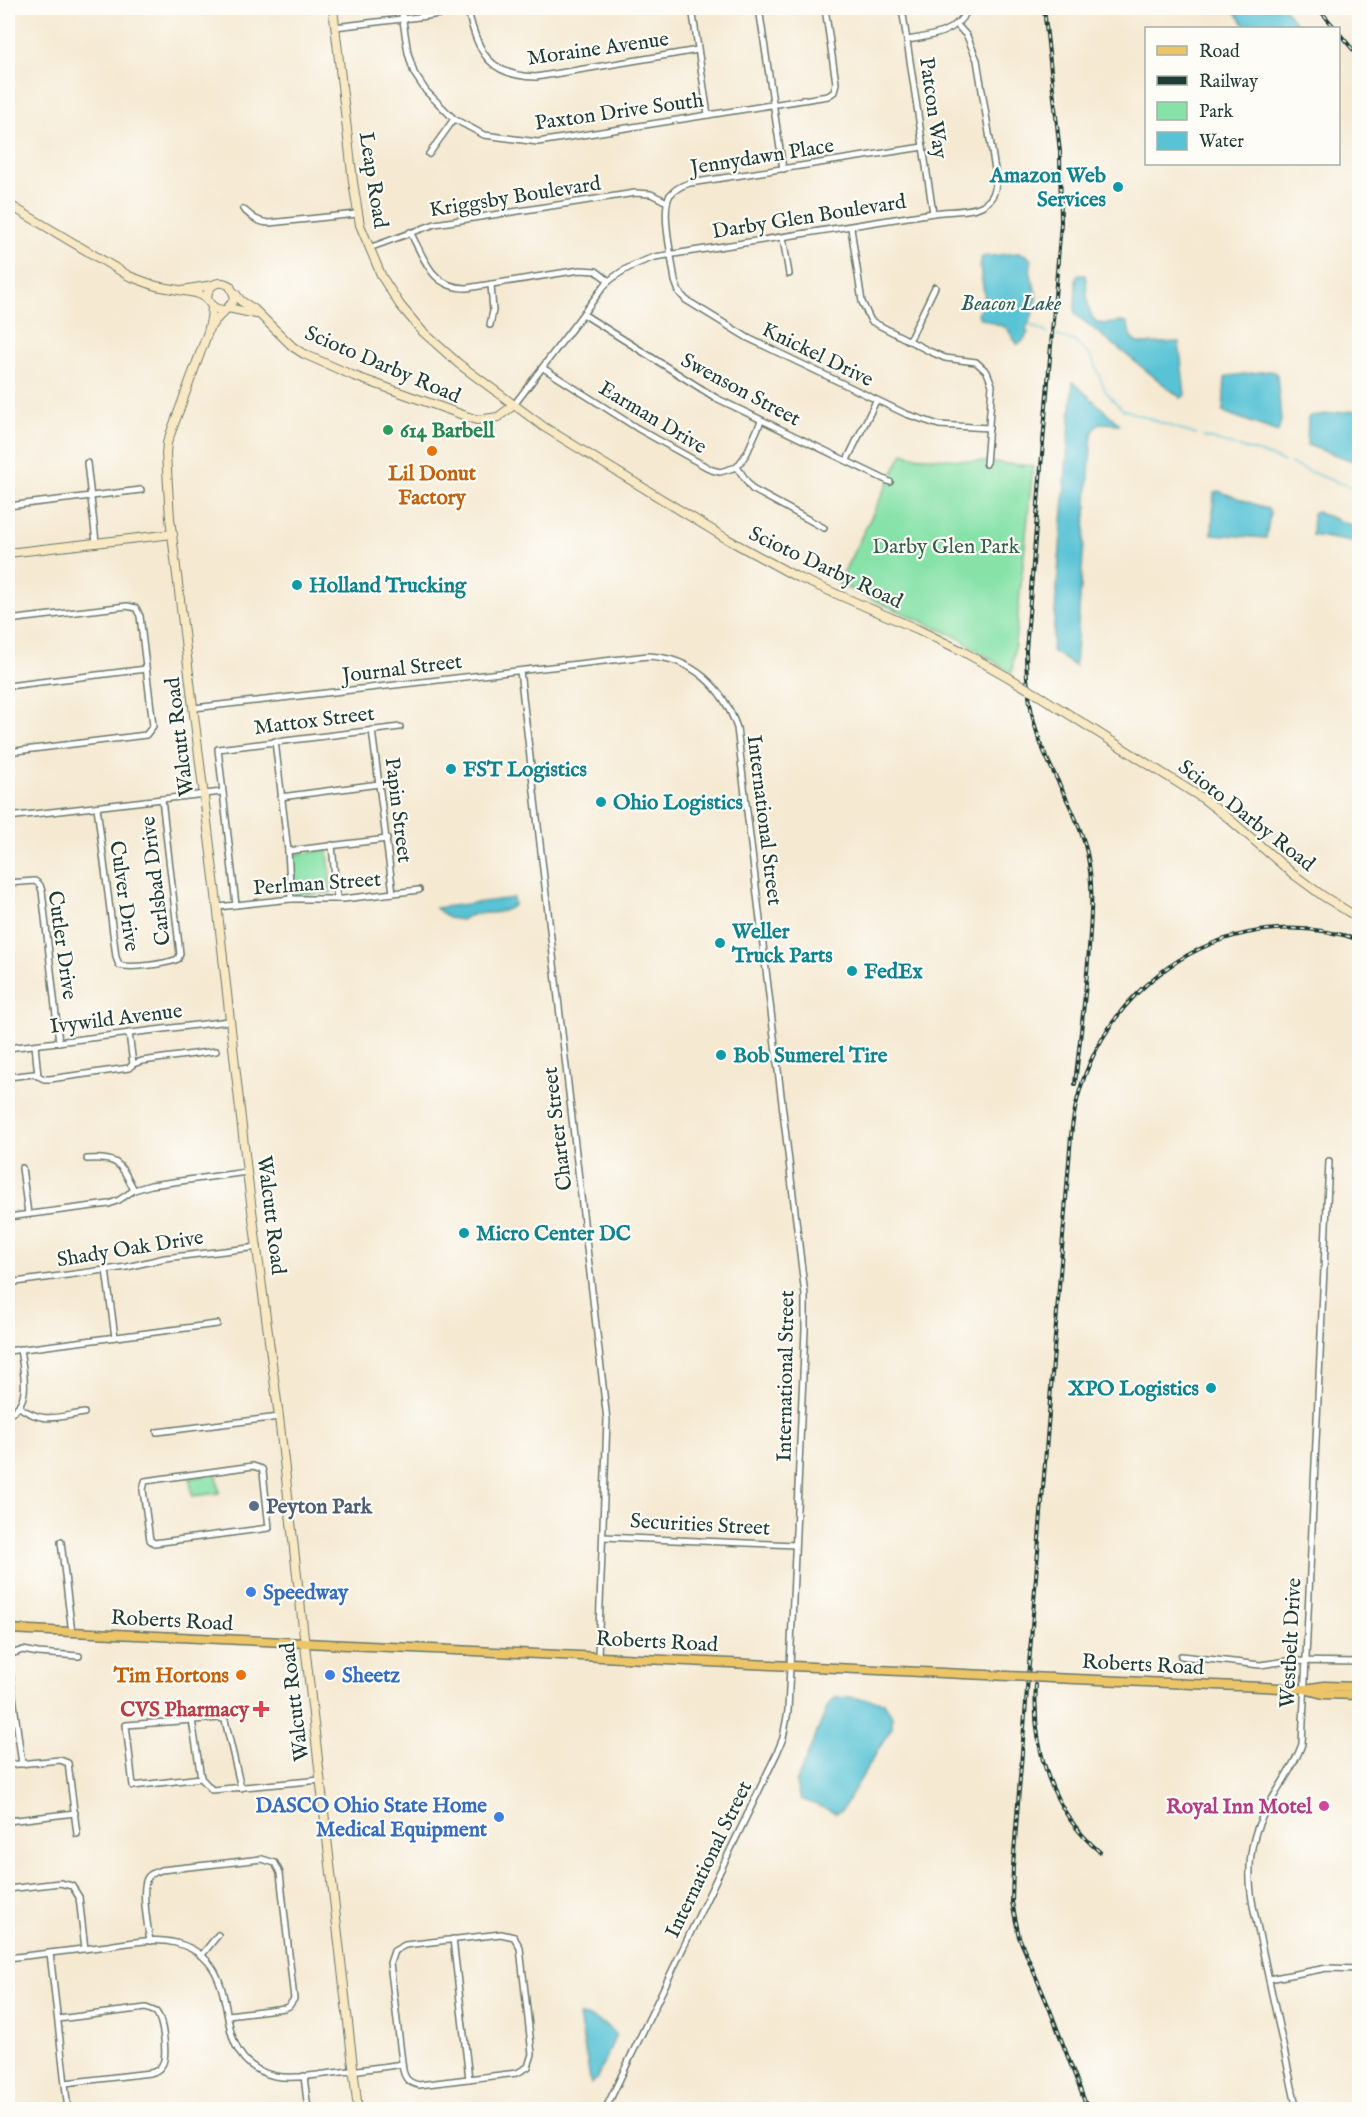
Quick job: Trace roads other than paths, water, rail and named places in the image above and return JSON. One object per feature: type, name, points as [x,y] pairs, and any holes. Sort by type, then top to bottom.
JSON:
[{"type":"main road","name":"Roberts Road","points":[[8,1629],[1305,1689],[1324,1686],[1359,1687]]},
{"type":"main road","name":"Roberts Road","points":[[1305,1689],[1323,1694],[1359,1695]]},
{"type":"street","name":"Leap Road","points":[[333,8],[357,214],[369,248],[390,291],[422,331],[459,364],[514,405]]},
{"type":"street","name":"Paxton Drive South","points":[[401,8],[408,53],[414,73],[433,99],[454,119],[484,135],[538,142],[828,96],[834,92],[836,83],[825,8]]},
{"type":"street","points":[[335,27],[477,8]]},
{"type":"street","points":[[692,8],[708,115]]},
{"type":"street","points":[[759,8],[783,169]]},
{"type":"street","name":"Patcon Way","points":[[902,8],[933,213]]},
{"type":"street","points":[[907,40],[940,34],[957,25],[969,8]]},
{"type":"street","name":"Moraine Avenue","points":[[468,10],[475,39],[486,58],[503,71],[519,76],[536,77],[698,50]]},
{"type":"street","name":"Darby Glen Boulevard","points":[[514,405],[609,281],[636,263],[672,255],[933,213],[979,208],[990,200],[996,189],[996,176],[977,60],[967,36],[957,25]]},
{"type":"street","points":[[429,154],[454,119]]},
{"type":"street","name":"Jennydawn Place","points":[[667,202],[670,195],[684,185],[923,147]]},
{"type":"street","name":"Kriggsby Boulevard","points":[[369,248],[435,224],[635,193],[651,194],[667,202]]},
{"type":"street","points":[[667,202],[666,216],[672,255]]},
{"type":"street","points":[[8,204],[129,276],[156,286],[203,296],[210,304],[226,309],[234,302],[235,293],[227,283],[183,290]]},
{"type":"street","points":[[243,209],[253,218],[269,223],[357,214]]},
{"type":"street","points":[[851,228],[862,302],[867,315],[877,325],[909,341],[945,358],[969,360],[982,366],[987,372],[992,385],[986,464]]},
{"type":"street","points":[[410,232],[432,273],[438,280],[449,286],[458,288],[491,284],[580,270],[596,272],[609,281]]},
{"type":"street","points":[[783,238],[789,274]]},
{"type":"street","name":"Knickel Drive","points":[[672,255],[675,281],[679,292],[686,300],[748,338],[921,421],[939,425],[989,428]]},
{"type":"street","points":[[490,325],[494,311],[491,284]]},
{"type":"street","points":[[210,304],[208,293],[213,285]]},
{"type":"street","points":[[909,341],[935,287]]},
{"type":"street","name":"Scioto Darby Road","points":[[235,293],[293,347],[304,354],[354,376],[454,414],[485,421],[506,413],[514,405],[559,436],[760,558],[962,651],[1043,698],[1202,798],[1299,879],[1359,919]]},
{"type":"street","name":"Walcutt Road","points":[[210,304],[212,319],[208,332],[167,442],[172,534],[218,907],[229,1021],[279,1417],[358,2109]]},
{"type":"street","name":"Scioto Darby Road","points":[[226,309],[240,309],[260,316]]},
{"type":"street","name":"Walcutt Road","points":[[208,332],[226,309]]},
{"type":"street","name":"Swenson Street","points":[[583,314],[716,398],[890,482]]},
{"type":"street","name":"Earman Drive","points":[[543,368],[594,402],[703,467],[720,472],[737,467]]},
{"type":"street","points":[[847,460],[876,401]]},
{"type":"street","points":[[761,421],[747,453],[737,467],[752,489],[824,528]]},
{"type":"street","points":[[87,463],[96,542]]},
{"type":"street","points":[[8,506],[141,490]]},
{"type":"street","points":[[8,553],[172,534]]},
{"type":"street","points":[[8,620],[127,606],[132,606],[139,611],[153,726],[151,732],[138,736],[8,752]]},
{"type":"street","name":"International Street","points":[[605,2109],[777,1753],[787,1720],[806,1330],[805,1295],[740,737],[725,700],[712,683],[699,673],[664,658],[638,656],[614,659]]},
{"type":"street","name":"Journal Street","points":[[194,708],[614,659]]},
{"type":"street","points":[[8,686],[146,669]]},
{"type":"street","name":"Charter Street","points":[[520,671],[608,1432],[598,1656]]},
{"type":"street","name":"Mattox Street","points":[[222,792],[218,750],[220,748],[400,727]]},
{"type":"street","name":"Papin Street","points":[[372,730],[393,893]]},
{"type":"street","points":[[275,741],[288,851],[291,899]]},
{"type":"street","points":[[281,797],[380,784]]},
{"type":"street","points":[[8,817],[222,792],[236,905]]},
{"type":"street","name":"Carlsbad Drive","points":[[162,800],[180,949],[178,959]]},
{"type":"street","name":"Culver Drive","points":[[97,807],[117,962],[126,967],[178,959]]},
{"type":"street","points":[[288,851],[387,839]]},
{"type":"street","points":[[332,845],[338,899]]},
{"type":"street","name":"Cutler Drive","points":[[8,883],[35,882],[42,891],[59,1042]]},
{"type":"street","name":"Perlman Street","points":[[218,907],[291,899],[338,899],[419,890]]},
{"type":"street","name":"Ivywild Avenue","points":[[8,1048],[229,1021]]},
{"type":"street","points":[[129,1033],[133,1064]]},
{"type":"street","points":[[35,1044],[38,1076]]},
{"type":"street","points":[[8,1077],[29,1074],[50,1079],[123,1070],[142,1060],[216,1051]]},
{"type":"street","points":[[87,1159],[106,1158],[117,1162],[122,1166],[134,1190]]},
{"type":"street","name":"Westbelt Drive","points":[[1297,2109],[1250,1889],[1250,1861],[1261,1818],[1286,1778],[1302,1744],[1329,1161]]},
{"type":"street","points":[[22,1168],[28,1214]]},
{"type":"street","points":[[8,1217],[109,1204],[134,1190],[151,1185],[248,1172]]},
{"type":"street","name":"Shady Oak Drive","points":[[8,1283],[106,1270],[165,1258],[258,1247]]},
{"type":"street","points":[[106,1270],[115,1337]]},
{"type":"street","points":[[8,1351],[217,1324]]},
{"type":"street","points":[[8,1415],[19,1407],[25,1390],[20,1349]]},
{"type":"street","points":[[19,1407],[42,1418],[84,1413]]},
{"type":"street","points":[[157,1432],[279,1417]]},
{"type":"street","points":[[258,1467],[263,1472],[268,1505],[270,1524],[268,1529],[154,1543],[148,1536],[144,1483],[149,1480],[258,1467]]},
{"type":"street","points":[[268,1505],[289,1503]]},
{"type":"street","name":"Securities Street","points":[[603,1537],[795,1545]]},
{"type":"street","points":[[61,1542],[72,1633]]},
{"type":"street","points":[[22,1764],[8,1657],[23,1650],[79,1656]]},
{"type":"street","points":[[1181,1656],[1260,1665],[1288,1661],[1359,1662]]},
{"type":"street","points":[[201,1778],[133,1786],[126,1725],[220,1718],[225,1720],[241,1788]]},
{"type":"street","points":[[192,1720],[201,1778],[212,1790],[321,1780]]},
{"type":"street","points":[[8,1765],[65,1761],[70,1767],[77,1834]]},
{"type":"street","points":[[8,1821],[75,1813]]},
{"type":"street","points":[[150,1941],[144,1890],[145,1881],[151,1874],[161,1870],[262,1859],[275,1863],[280,1873],[294,1998],[285,2008],[228,2015]]},
{"type":"street","points":[[8,1889],[60,1883],[72,1886],[78,1897],[84,1949]]},
{"type":"street","points":[[501,1934],[514,1937],[520,1948],[532,2054],[528,2067],[517,2073],[419,2085],[405,2078],[390,1963],[394,1951],[405,1945],[453,1939],[501,1934]]},
{"type":"street","points":[[201,1956],[218,1935]]},
{"type":"street","points":[[453,1939],[469,2079]]},
{"type":"street","points":[[8,1958],[150,1941],[177,1943],[201,1956],[218,1977],[223,1988],[233,2041],[239,2054],[261,2072],[276,2076],[304,2076],[402,2064]]},
{"type":"street","points":[[50,1953],[68,2109]]},
{"type":"street","points":[[1269,1979],[1328,1968],[1359,1969]]},
{"type":"street","points":[[58,2019],[146,2008],[159,2016],[165,2054],[162,2066],[150,2073],[65,2084]]},
{"type":"street","points":[[304,2076],[308,2109]]},
{"type":"water","points":[[1232,8],[1284,8],[1299,27],[1246,27]]},
{"type":"water","name":"Beacon Lake","points":[[1018,253],[1026,255],[1032,261],[1030,270],[1036,299],[1026,329],[1028,333],[1022,342],[1017,344],[1007,328],[980,318],[978,314],[980,309],[985,307],[982,257]]},
{"type":"water","points":[[1078,275],[1085,275],[1088,305],[1097,322],[1128,323],[1131,337],[1142,344],[1179,342],[1185,395],[1183,397],[1181,398],[1075,314]]},
{"type":"water","points":[[1269,371],[1277,375],[1281,420],[1278,432],[1223,412],[1225,378]]},
{"type":"water","points":[[1073,382],[1119,424],[1099,423],[1092,433],[1075,666],[1052,651]]},
{"type":"water","points":[[1359,410],[1359,463],[1307,445],[1308,418]]},
{"type":"water","points":[[1218,491],[1268,509],[1270,513],[1266,538],[1212,534],[1214,493]]},
{"type":"water","points":[[1316,512],[1359,528],[1359,543],[1312,535],[1313,514]]},
{"type":"water","points":[[513,898],[514,905],[508,909],[475,914],[461,920],[448,918],[436,908]]},
{"type":"water","points":[[849,1697],[884,1702],[892,1716],[892,1727],[842,1810],[836,1813],[801,1799],[796,1783],[828,1706],[835,1698]]},
{"type":"water","points":[[579,2016],[599,2022],[616,2035],[596,2080],[591,2084]]},
{"type":"waterway","points":[[1028,324],[1047,333]]},
{"type":"waterway","points":[[1055,335],[1074,341],[1092,358],[1106,392],[1122,409],[1196,435]]},
{"type":"waterway","points":[[1203,437],[1261,453],[1284,462]]},
{"type":"waterway","points":[[1290,464],[1360,491]]},
{"type":"railway","points":[[1044,8],[1060,152],[1061,223],[1026,662],[1029,697],[1037,732],[1078,824],[1091,876],[1088,965],[1075,1084]]},
{"type":"railway","points":[[1318,8],[1334,27]]},
{"type":"railway","points":[[1340,34],[1360,58]]},
{"type":"railway","points":[[1088,2110],[1019,1937],[1012,1902],[1071,1136],[1082,1085],[1102,1039],[1132,999],[1168,967],[1211,944],[1258,931],[1308,929],[1360,940]]},
{"type":"railway","points":[[1036,1685],[1037,1732],[1048,1777],[1069,1817],[1083,1836],[1100,1852]]},
{"type":"place","name":"Amazon Web Services","points":[[1118,187]]},
{"type":"place","name":"614 Barbell","points":[[388,430]]},
{"type":"place","name":"Lil Donut Factory","points":[[432,451]]},
{"type":"place","name":"Holland Trucking","points":[[297,585]]},
{"type":"place","name":"FST Logistics","points":[[451,769]]},
{"type":"place","name":"Ohio Logistics","points":[[601,802]]},
{"type":"place","name":"Weller Truck Parts","points":[[720,943]]},
{"type":"place","name":"FedEx","points":[[852,971]]},
{"type":"place","name":"Bob Sumerel Tire","points":[[721,1055]]},
{"type":"place","name":"Micro Center DC","points":[[464,1233]]},
{"type":"place","name":"XPO Logistics","points":[[1211,1388]]},
{"type":"place","name":"Peyton Park","points":[[254,1506]]},
{"type":"place","name":"Speedway","points":[[251,1592]]},
{"type":"place","name":"Tim Hortons","points":[[241,1675]]},
{"type":"place","name":"Sheetz","points":[[330,1675]]},
{"type":"place","name":"CVS Pharmacy","points":[[261,1709]]},
{"type":"place","name":"Royal Inn Motel","points":[[1324,1806]]},
{"type":"place","name":"DASCO Ohio State Home Medical Equipment","points":[[499,1817]]},
{"type":"park label","name":"Darby Glen Park","points":[[946,546]]}]
